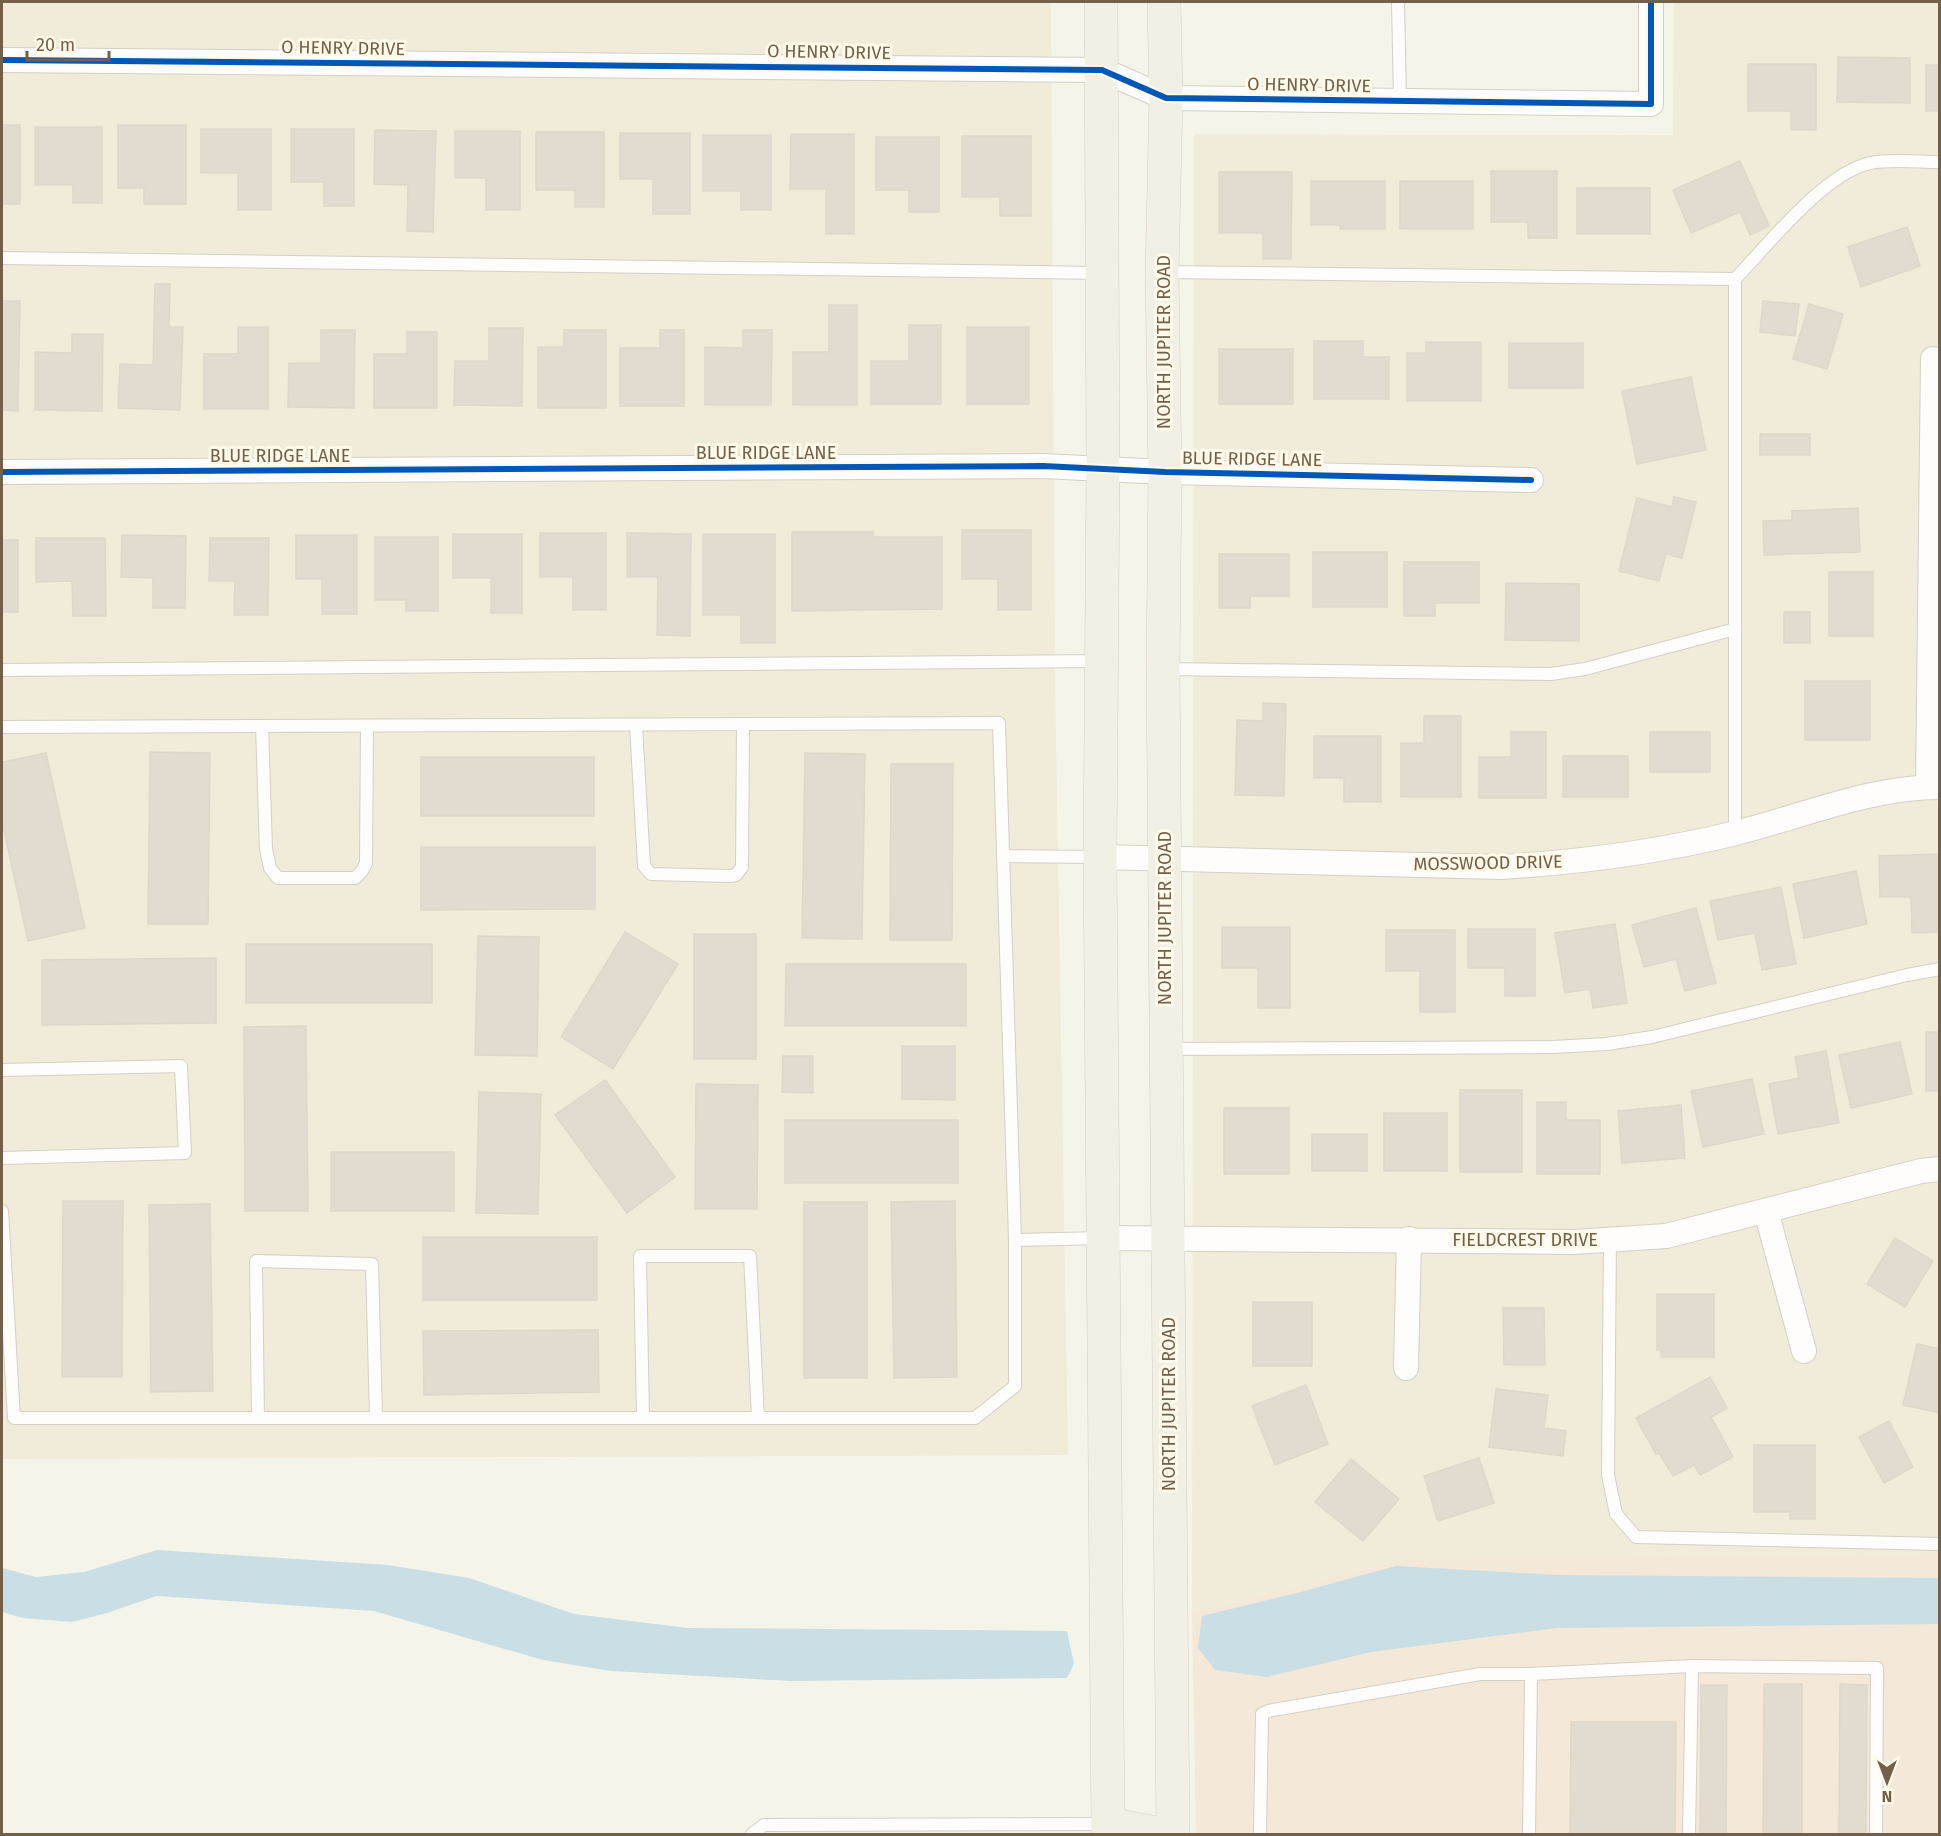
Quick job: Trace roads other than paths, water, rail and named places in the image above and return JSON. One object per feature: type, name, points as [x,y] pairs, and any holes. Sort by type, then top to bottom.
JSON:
[{"type":"main road","points":[[1101,2],[1103,469],[1101,857],[1108,1829],[1162,1834]]},
{"type":"main road","name":"NORTH JUPITER ROAD","points":[[1164,2],[1166,98],[1162,272],[1165,472],[1163,669],[1170,1237],[1169,1471],[1173,1834]]},
{"type":"street","name":"O HENRY DRIVE","points":[[2,60],[1102,70],[1166,98],[1651,104],[1651,2]]},
{"type":"street","points":[[1933,359],[1934,787]]},
{"type":"street","name":"BLUE RIDGE LANE","points":[[2,472],[1032,466],[1165,472],[1530,480]]},
{"type":"street","name":"MOSSWOOD DRIVE","points":[[1101,857],[1502,867],[1566,863],[1735,833],[1867,796],[1934,787]]},
{"type":"street","name":"FIELDCREST DRIVE","points":[[1103,1238],[1574,1242],[1666,1236],[1921,1171],[1940,1169]]},
{"type":"street","points":[[1766,1211],[1804,1351]]},
{"type":"street","points":[[1406,1368],[1408,1239]]},
{"type":"lane","points":[[1398,2],[1400,101]]},
{"type":"lane","points":[[1735,833],[1735,279],[1832,181],[1860,166],[1874,162],[1940,162]]},
{"type":"lane","points":[[2,258],[1102,273]]},
{"type":"lane","points":[[1162,272],[1735,279]]},
{"type":"lane","points":[[1163,669],[1551,674],[1585,669],[1735,629]]},
{"type":"lane","points":[[2,670],[1102,661]]},
{"type":"lane","points":[[2,727],[999,723],[1015,1240],[1015,1386],[975,1418],[14,1418],[2,1211]]},
{"type":"lane","points":[[636,725],[644,866],[651,874],[730,876],[736,875],[742,867],[743,724]]},
{"type":"lane","points":[[262,726],[266,849],[270,868],[278,878],[355,878],[366,863],[368,726]]},
{"type":"lane","points":[[1003,856],[1101,857]]},
{"type":"lane","points":[[1166,1049],[1541,1047],[1607,1044],[1683,1030],[1940,969]]},
{"type":"lane","points":[[2,1070],[181,1066],[185,1153],[2,1158]]},
{"type":"lane","points":[[1015,1240],[1103,1238]]},
{"type":"lane","points":[[1610,1239],[1608,1475],[1616,1514],[1636,1537],[1940,1544]]},
{"type":"lane","points":[[643,1418],[640,1256],[750,1256],[758,1418]]},
{"type":"lane","points":[[258,1418],[256,1261],[372,1264],[376,1418]]},
{"type":"lane","points":[[1689,1834],[1692,1666]]},
{"type":"lane","points":[[1260,1834],[1262,1714],[1268,1711],[1480,1674],[1530,1674],[1692,1666],[1877,1668],[1876,1834]]},
{"type":"lane","points":[[1529,1834],[1530,1674]]},
{"type":"lane","points":[[752,1834],[764,1825],[1108,1829]]}]
